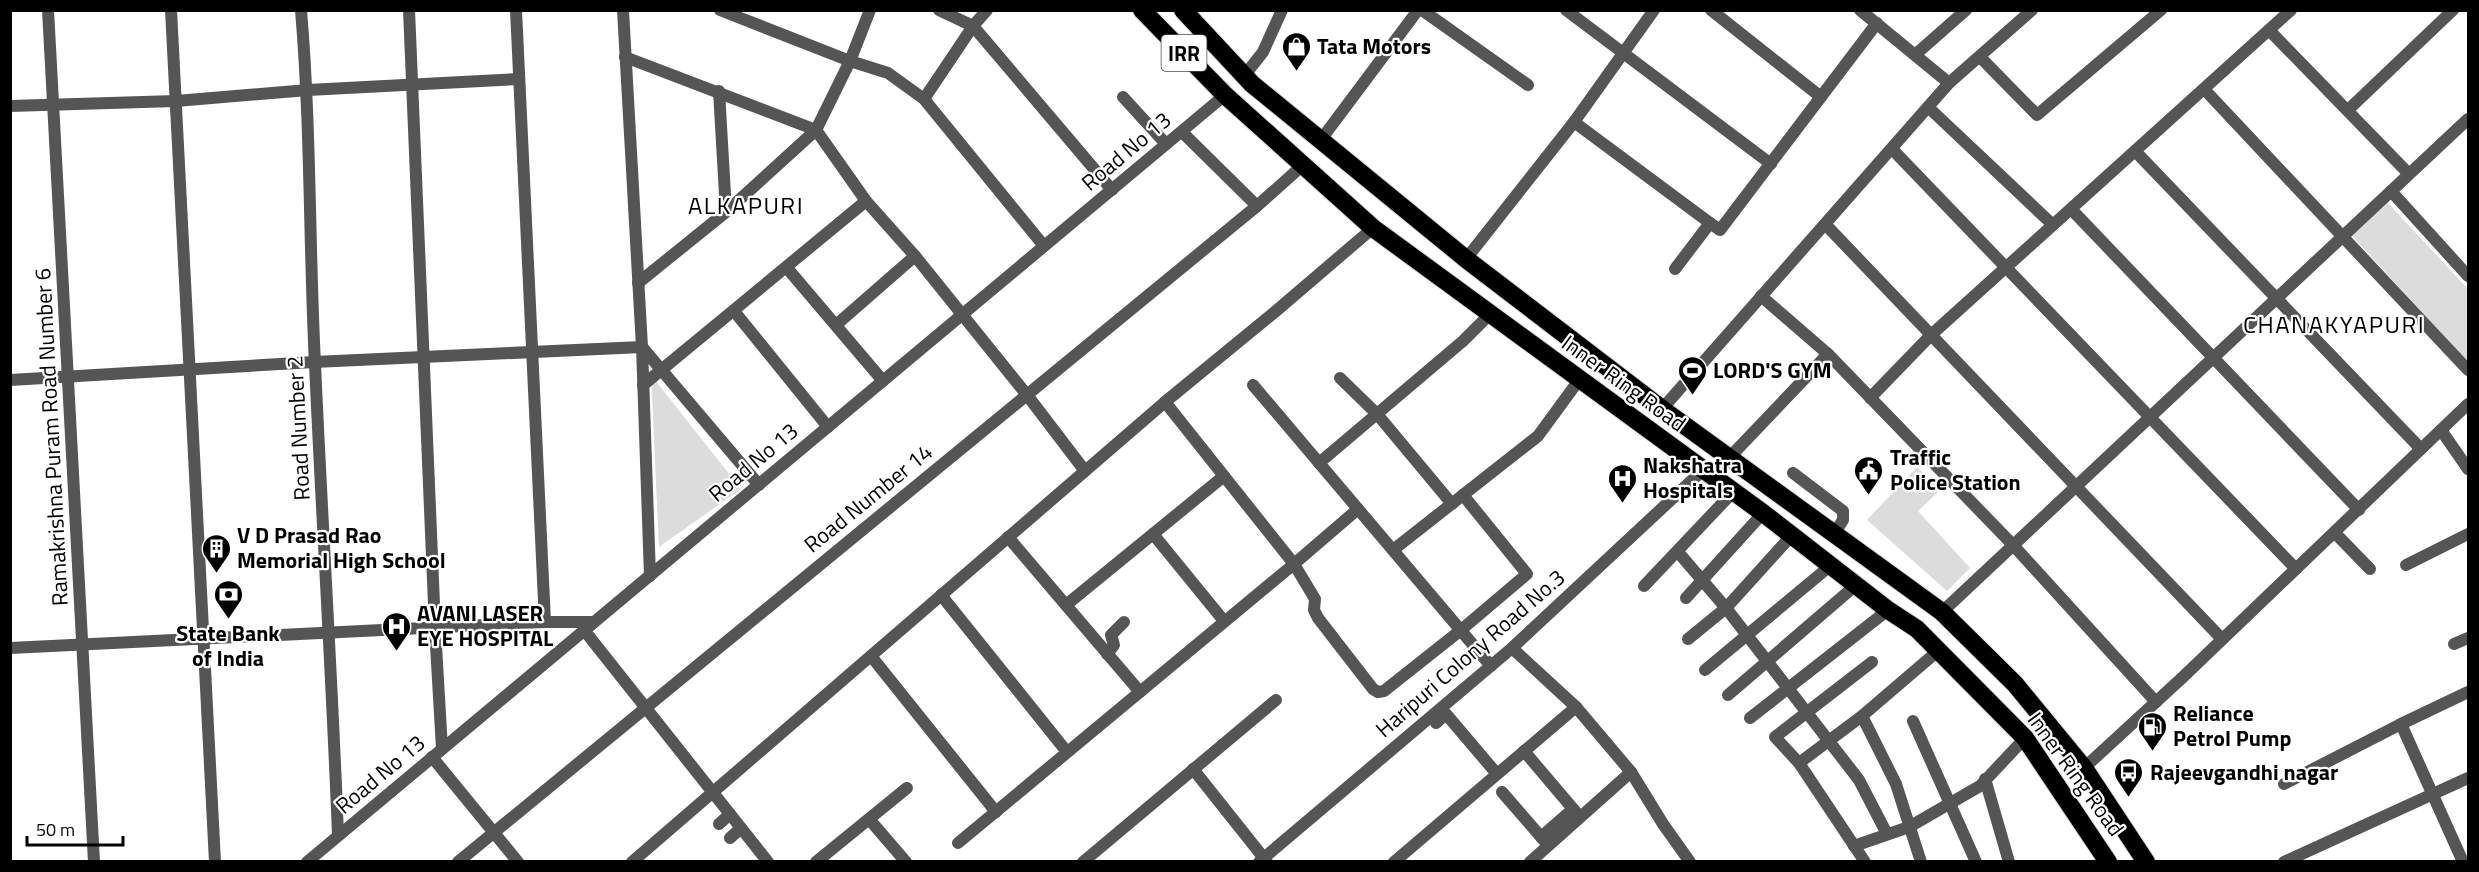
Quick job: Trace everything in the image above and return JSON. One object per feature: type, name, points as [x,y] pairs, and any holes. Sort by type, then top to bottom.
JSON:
[{"type":"highway","name":"Inner Ring Road","points":[[1142,10],[1226,95],[1373,228],[1489,315],[1763,513],[1888,610],[1917,629],[2025,738],[2108,861]]},
{"type":"highway","name":"Inner Ring Road","points":[[1183,10],[1244,76],[1320,141],[1466,259],[1662,409],[1942,612],[2015,684],[2084,768],[2146,861]]},
{"type":"highway","points":[[1539,351],[1546,348],[1557,350],[1574,342]]},
{"type":"street","name":"Ramakrishna Puram Road Number 6","points":[[48,10],[94,861]]},
{"type":"street","points":[[171,10],[215,861]]},
{"type":"street","name":"Road Number 2","points":[[301,10],[308,90],[314,362],[330,633],[338,836]]},
{"type":"street","points":[[409,10],[435,628],[437,753],[518,861]]},
{"type":"street","points":[[516,10],[545,622]]},
{"type":"street","points":[[623,10],[642,347],[650,576]]},
{"type":"street","points":[[720,10],[850,61],[888,73],[924,99],[1044,246]]},
{"type":"street","points":[[638,283],[726,212],[816,130],[850,61],[870,10]]},
{"type":"street","points":[[939,10],[973,26],[1112,190]]},
{"type":"street","points":[[924,99],[973,26],[987,10]]},
{"type":"street","points":[[1244,76],[1263,52],[1282,10]]},
{"type":"street","points":[[1320,141],[1420,10],[1528,85]]},
{"type":"street","points":[[1566,10],[1771,164]]},
{"type":"street","points":[[1466,259],[1574,122],[1654,10]]},
{"type":"street","points":[[1711,10],[1821,97]]},
{"type":"street","points":[[1860,10],[1949,83]]},
{"type":"street","points":[[1916,54],[1966,10]]},
{"type":"street","points":[[1662,409],[1949,83],[2032,10]]},
{"type":"street","points":[[1980,57],[2037,115],[2161,10]]},
{"type":"street","points":[[1870,398],[1931,335],[2291,10]]},
{"type":"street","points":[[2348,110],[2453,10]]},
{"type":"street","points":[[1574,122],[1720,230],[1877,23]]},
{"type":"street","points":[[2269,30],[2409,174]]},
{"type":"street","points":[[625,57],[816,130],[866,201],[915,256],[1085,471]]},
{"type":"street","points":[[10,106],[176,101],[308,90],[518,79]]},
{"type":"street","points":[[2204,89],[2469,370]]},
{"type":"street","points":[[719,92],[726,212]]},
{"type":"street","name":"Road No 13","points":[[307,861],[1226,95]]},
{"type":"street","points":[[1123,97],[1167,144]]},
{"type":"street","points":[[1928,107],[2053,225]]},
{"type":"street","points":[[1942,612],[2469,119]]},
{"type":"street","points":[[1182,132],[1257,206]]},
{"type":"street","points":[[1892,148],[2296,569]]},
{"type":"street","points":[[2135,151],[2421,449]]},
{"type":"street","name":"Road Number 14","points":[[458,861],[495,833],[1257,206],[1303,165]]},
{"type":"street","points":[[2391,191],[2466,269]]},
{"type":"street","points":[[643,385],[866,201]]},
{"type":"street","points":[[2071,209],[2359,510]]},
{"type":"street","points":[[1675,269],[1710,223]]},
{"type":"street","points":[[1825,224],[2222,639]]},
{"type":"street","points":[[632,861],[1165,402],[1276,312],[1373,228]]},
{"type":"street","points":[[836,325],[915,256]]},
{"type":"street","points":[[787,268],[883,381]]},
{"type":"street","points":[[1761,296],[1828,354],[2013,545],[2156,702]]},
{"type":"street","points":[[734,311],[828,427]]},
{"type":"street","points":[[1319,463],[1463,341],[1489,315]]},
{"type":"street","points":[[10,380],[314,362],[642,347],[759,484]]},
{"type":"street","points":[[1729,458],[1828,354]]},
{"type":"street","points":[[1340,378],[1377,414],[1452,504]]},
{"type":"street","points":[[1393,550],[1538,436],[1579,380]]},
{"type":"street","points":[[1253,385],[1491,666]]},
{"type":"street","points":[[1165,402],[1294,564],[1315,599],[1314,610],[1318,618],[1373,689],[1378,692],[1384,691],[1527,574],[1463,495]]},
{"type":"street","points":[[2084,768],[2469,404]]},
{"type":"street","points":[[2441,430],[2469,469]]},
{"type":"street","name":"Haripuri Colony Road No.3","points":[[1264,860],[1444,711],[1703,470]]},
{"type":"street","points":[[1793,473],[1843,511],[1843,520],[1834,534]]},
{"type":"street","points":[[1066,605],[1224,476]]},
{"type":"street","points":[[1644,586],[1733,492]]},
{"type":"street","points":[[958,843],[1358,509]]},
{"type":"street","points":[[1686,598],[1763,513]]},
{"type":"street","points":[[2335,532],[2370,569]]},
{"type":"street","points":[[1153,534],[1224,621]]},
{"type":"street","points":[[2406,566],[2469,534]]},
{"type":"street","points":[[1688,639],[1726,608],[1792,535]]},
{"type":"street","points":[[1008,537],[1140,692]]},
{"type":"street","points":[[1678,552],[1704,580],[1859,780],[1887,834]]},
{"type":"street","points":[[1705,670],[1830,566]]},
{"type":"street","points":[[1728,695],[1856,585]]},
{"type":"street","points":[[940,595],[1068,752]]},
{"type":"street","points":[[1750,718],[1888,610]]},
{"type":"street","points":[[10,648],[545,622],[589,626],[712,793],[768,861]]},
{"type":"street","points":[[1107,654],[1114,645],[1111,635],[1124,622]]},
{"type":"street","points":[[2454,644],[2469,638]]},
{"type":"street","points":[[1512,648],[1576,707],[1631,772],[1685,860]]},
{"type":"street","points":[[1799,763],[1862,716],[1938,650]]},
{"type":"street","points":[[871,656],[996,812]]},
{"type":"street","points":[[1865,861],[1799,763],[1775,737],[1872,662]]},
{"type":"street","points":[[2284,784],[2469,692]]},
{"type":"street","points":[[1083,861],[1276,700]]},
{"type":"street","points":[[1394,861],[1576,707]]},
{"type":"street","points":[[1416,740],[1444,711],[1497,774]]},
{"type":"street","points":[[1862,716],[1896,784],[1921,861]]},
{"type":"street","points":[[1913,721],[1976,861]]},
{"type":"street","points":[[2401,724],[2463,861]]},
{"type":"street","points":[[1854,846],[1909,826],[1980,786],[2025,738]]},
{"type":"street","points":[[1524,751],[1576,813]]},
{"type":"street","points":[[1193,769],[1264,860]]},
{"type":"street","points":[[1530,861],[1544,841],[1576,813],[1631,772]]},
{"type":"street","points":[[2284,861],[2469,778]]},
{"type":"street","points":[[1985,779],[2009,861]]},
{"type":"street","points":[[816,861],[907,788]]},
{"type":"street","points":[[1502,792],[1544,841]]},
{"type":"street","points":[[719,824],[730,814]]},
{"type":"street","points":[[869,819],[906,861]]},
{"type":"street","points":[[730,837],[741,828]]},
{"type":"shaded area","points":[[2388,203],[2468,289],[2468,362],[2352,236]]},
{"type":"shaded area","points":[[651,375],[741,489],[659,547]]},
{"type":"shaded area","points":[[1917,467],[1940,490],[1918,511],[1970,568],[1947,591],[1867,520]]},
{"type":"place","name":"Tata Motors","points":[[1296,72]]},
{"type":"place","name":"LORD'S GYM","points":[[1692,396]]},
{"type":"place","name":"Traffic Police Station","points":[[1869,496]]},
{"type":"place","name":"Nakshatra Hospitals","points":[[1622,504]]},
{"type":"place","name":"V D Prasad Rao Memorial High School","points":[[216,574]]},
{"type":"place","name":"State Bank of India","points":[[228,620]]},
{"type":"place","name":"AVANI LASER EYE HOSPITAL","points":[[396,652]]},
{"type":"place","name":"Reliance Petrol Pump","points":[[2152,752]]},
{"type":"place","name":"Rajeevgandhi nagar","points":[[2129,798]]},
{"type":"district","name":"ALKAPURI","points":[[746,205]]},
{"type":"district","name":"CHANAKYAPURI","points":[[2334,324]]}]
